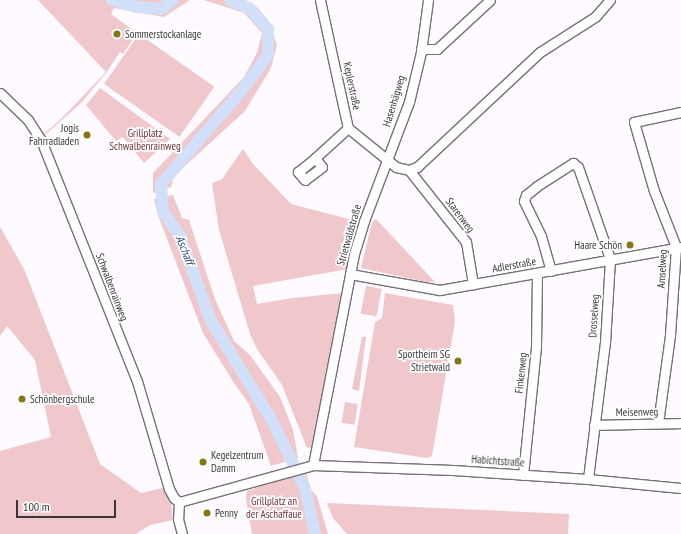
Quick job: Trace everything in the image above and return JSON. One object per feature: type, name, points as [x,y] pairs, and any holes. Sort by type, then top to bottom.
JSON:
[{"type":"street","name":"Keplerstraße","points":[[320,0],[348,128]]},
{"type":"street","name":"Hasenhägweg","points":[[387,161],[408,102],[421,49],[428,0]]},
{"type":"street","points":[[421,49],[437,49],[490,0]]},
{"type":"street","points":[[315,158],[348,128],[396,168],[409,170],[417,167],[540,52],[588,22],[605,2]]},
{"type":"street","name":"Schwalbenrainweg","points":[[0,93],[28,120],[42,140],[137,381],[169,489],[174,498],[179,502]]},
{"type":"street","name":"Amselweg","points":[[658,424],[670,335],[679,247],[654,191],[634,122],[681,112]]},
{"type":"street","name":"Strietwaldstraße","points":[[313,465],[350,274],[364,221],[387,161]]},
{"type":"street","name":"Drosselweg","points":[[551,271],[541,236],[524,201],[526,195],[537,186],[573,163],[578,167],[610,259],[605,342],[588,479]]},
{"type":"street","name":"Starenweg","points":[[409,170],[466,242],[473,284]]},
{"type":"street","name":"Adlerstraße","points":[[350,274],[429,289],[445,289],[537,274],[679,247]]},
{"type":"street","name":"Finkenweg","points":[[523,475],[536,346],[537,274]]},
{"type":"street","name":"Meisenweg","points":[[594,425],[681,423]]},
{"type":"street","points":[[182,534],[178,519],[179,502],[313,465]]},
{"type":"street","name":"Habichtstraße","points":[[313,465],[453,470],[588,479],[681,488]]},
{"type":"green space","points":[[38,0],[190,0],[164,17],[114,8],[111,14],[137,33],[123,54],[120,52],[106,73],[81,103],[46,134],[45,133],[62,118],[106,72]]},
{"type":"green space","points":[[204,0],[245,0],[257,7],[267,19],[277,45],[271,68],[245,111],[174,176],[171,187],[153,193],[153,173],[244,77],[257,53],[262,33],[244,13]]},
{"type":"green space","points":[[139,34],[214,87],[179,137],[104,84]]},
{"type":"green space","name":"Grillplatz Schwalbenrainweg","points":[[100,88],[170,139],[144,163],[123,137],[116,141],[86,105]]},
{"type":"green space","points":[[243,149],[253,164],[291,204],[360,222],[348,269],[253,286],[257,304],[293,298],[343,293],[313,447],[307,448],[282,385],[257,349],[250,334],[219,230],[212,183],[222,179]]},
{"type":"green space","points":[[173,195],[182,218],[189,220],[215,299],[234,341],[250,355],[280,397],[293,430],[298,458],[271,466],[249,404],[203,333],[159,218],[154,199]]},
{"type":"green space","points":[[376,219],[435,282],[426,282],[361,268],[372,222]]},
{"type":"green space","points":[[0,227],[24,269],[100,464],[141,493],[163,488],[171,501],[173,520],[150,525],[136,534],[0,534],[0,451],[51,437],[35,360],[7,326],[0,336]]},
{"type":"green space","points":[[366,286],[382,289],[376,317],[361,313]]},
{"type":"green space","points":[[385,293],[453,305],[455,321],[432,456],[427,458],[354,447],[375,322],[382,318]]},
{"type":"green space","points":[[362,337],[366,337],[359,391],[352,389]]},
{"type":"green space","points":[[345,402],[358,404],[355,425],[342,423]]},
{"type":"green space","name":"Grillplatz an der Aschaffaue","points":[[306,473],[311,490],[317,496],[328,534],[252,534],[246,499],[247,491],[288,477]]},
{"type":"green space","points":[[327,503],[569,514],[568,534],[347,534],[333,518]]},
{"type":"waterway","name":"Aschaff","points":[[112,0],[137,7],[161,9],[173,0]]},
{"type":"waterway","name":"Aschaff","points":[[230,0],[249,8],[268,29],[268,55],[243,89],[161,184],[163,211],[180,236],[211,321],[273,422],[305,489],[315,534]]},
{"type":"place","name":"Sommerstockanlage","points":[[117,34]]},
{"type":"place","name":"Jogis Fahrradladen","points":[[87,135]]},
{"type":"place","name":"Haare Schön","points":[[630,245]]},
{"type":"place","name":"Sportheim SG Strietwald","points":[[458,361]]},
{"type":"place","name":"Schönbergschule","points":[[22,399]]},
{"type":"place","name":"Kegelzentrum Damm","points":[[203,462]]},
{"type":"place","name":"Penny","points":[[207,513]]}]
